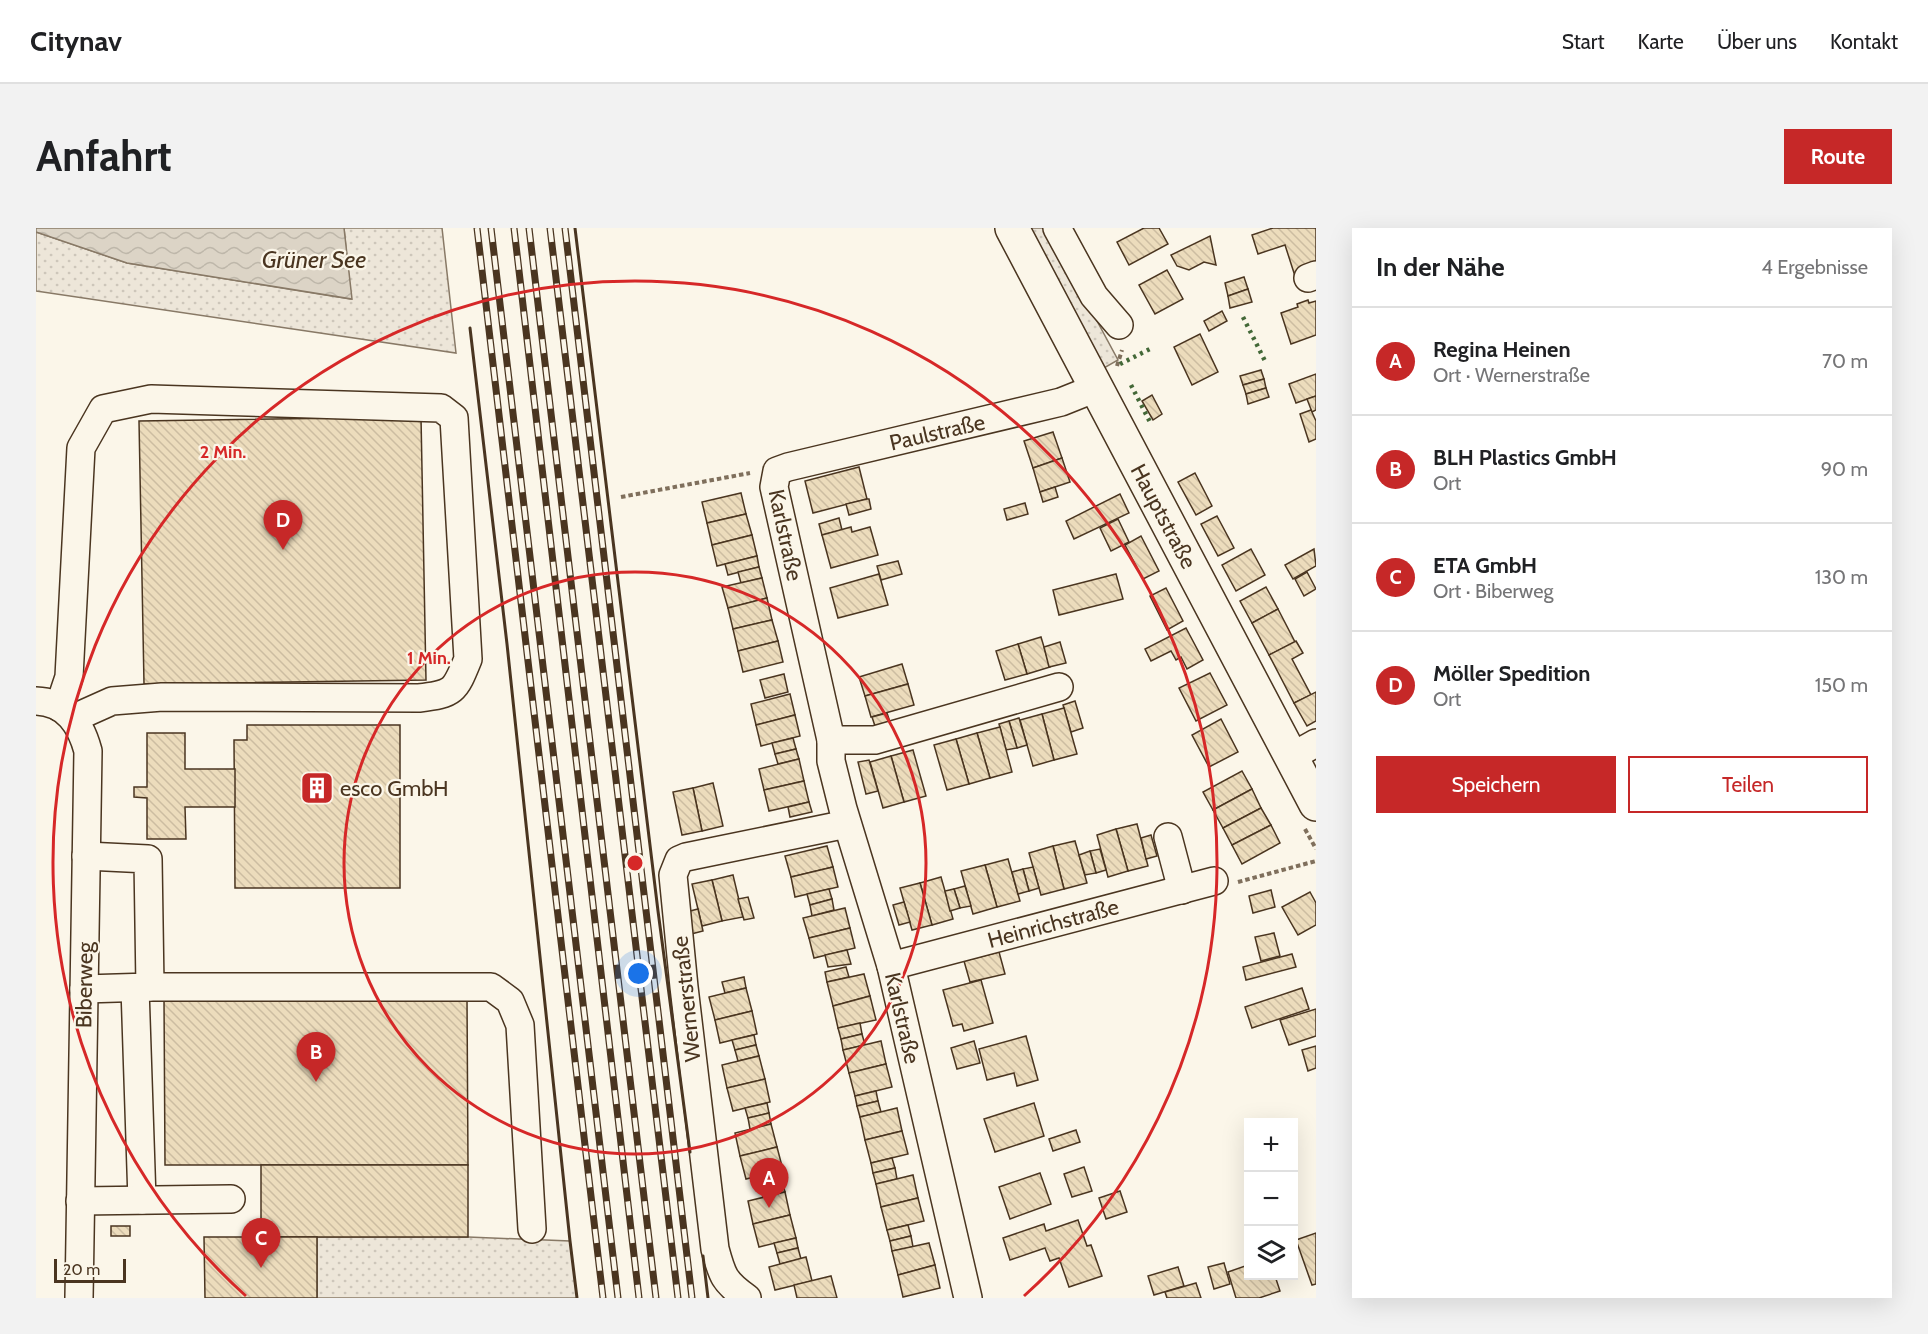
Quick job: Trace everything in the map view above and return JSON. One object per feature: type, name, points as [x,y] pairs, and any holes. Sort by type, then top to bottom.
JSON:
[{"type":"main road","name":"Hauptstraße","points":[[1012,228],[1096,388],[1304,750],[1316,804]]},
{"type":"street","points":[[1058,228],[1094,296],[1119,325]]},
{"type":"street","name":"Paulstraße","points":[[777,471],[1061,402],[1096,388]]},
{"type":"street","points":[[151,399],[441,408],[454,418],[468,659],[458,684],[441,695],[419,698],[162,698],[120,700],[56,709],[69,677],[81,448],[103,409],[151,399]]},
{"type":"street","name":"Karlstraße","points":[[777,471],[774,487],[831,740],[831,760],[847,824],[891,966],[968,1298]]},
{"type":"street","points":[[831,740],[874,740],[1059,687]]},
{"type":"street","name":"Biberweg","points":[[56,709],[84,733],[88,751],[79,1298]]},
{"type":"street","name":"Wernerstraße","points":[[747,1298],[731,1286],[721,1272],[715,1249],[673,875],[679,860],[686,856],[847,824]]},
{"type":"street","points":[[1168,837],[1182,890]]},
{"type":"street","points":[[86,856],[148,859],[142,988],[141,1200]]},
{"type":"street","name":"Heinrichstraße","points":[[891,966],[1214,881]]},
{"type":"street","points":[[84,989],[491,987],[510,1001],[520,1025],[532,1229]]},
{"type":"street","points":[[80,1201],[231,1199]]},
{"type":"path","points":[[621,497],[764,471],[777,471]]},
{"type":"path","points":[[1214,881],[1226,885],[1316,861]]},
{"type":"shaded area","points":[[344,228],[442,228],[456,353],[36,291],[36,232],[127,263],[351,299]]},
{"type":"shaded area","points":[[1030,228],[1047,228],[1118,360],[1104,368]]},
{"type":"shaded area","points":[[317,1237],[468,1237],[570,1241],[577,1298],[317,1298]]},
{"type":"water","name":"Grüner See","points":[[36,228],[344,228],[352,299],[127,263],[36,232]]},
{"type":"building","points":[[1144,228],[1159,228],[1168,244],[1129,265],[1117,242]]},
{"type":"building","points":[[1273,228],[1316,228],[1316,269],[1295,276],[1285,245],[1258,254],[1252,235]]},
{"type":"building","points":[[1210,236],[1216,265],[1204,262],[1189,270],[1177,266],[1171,255]]},
{"type":"building","points":[[1167,270],[1183,299],[1155,314],[1139,285]]},
{"type":"building","points":[[1244,277],[1248,289],[1228,296],[1225,283]]},
{"type":"building","points":[[1248,289],[1252,302],[1230,308],[1228,296]]},
{"type":"building","points":[[1308,300],[1309,303],[1316,301],[1316,335],[1291,344],[1281,313],[1298,307],[1297,304]]},
{"type":"building","points":[[1222,311],[1227,321],[1209,331],[1204,321]]},
{"type":"building","points":[[1200,334],[1218,372],[1192,385],[1174,347]]},
{"type":"building","points":[[1261,370],[1264,379],[1243,385],[1240,376]]},
{"type":"building","points":[[1316,374],[1316,396],[1296,403],[1289,384]]},
{"type":"building","points":[[1264,379],[1266,388],[1246,394],[1243,385]]},
{"type":"building","points":[[1266,388],[1269,397],[1248,404],[1246,394]]},
{"type":"building","points":[[1152,395],[1162,414],[1153,420],[1142,401]]},
{"type":"building","points":[[1316,396],[1316,410],[1312,412],[1307,399]]},
{"type":"building","points":[[1311,410],[1316,421],[1316,439],[1309,442],[1300,414]]},
{"type":"building","points":[[421,417],[426,680],[144,684],[139,421]]},
{"type":"building","points":[[1053,432],[1062,458],[1033,468],[1024,441]]},
{"type":"building","points":[[1062,458],[1070,482],[1040,492],[1033,468]]},
{"type":"building","points":[[859,467],[867,499],[813,513],[805,481]]},
{"type":"building","points":[[1195,473],[1212,506],[1196,515],[1178,482]]},
{"type":"building","points":[[1055,487],[1058,497],[1043,502],[1040,492]]},
{"type":"building","points":[[741,493],[746,514],[707,523],[702,502]]},
{"type":"building","points":[[1120,494],[1129,513],[1074,539],[1066,521]]},
{"type":"building","points":[[869,499],[871,509],[849,515],[846,504]]},
{"type":"building","points":[[1025,503],[1028,514],[1007,520],[1004,509]]},
{"type":"building","points":[[746,514],[752,535],[712,545],[707,523]]},
{"type":"building","points":[[1217,516],[1234,548],[1218,556],[1201,524]]},
{"type":"building","points":[[839,518],[842,530],[822,535],[819,524]]},
{"type":"building","points":[[1118,519],[1129,542],[1111,551],[1100,528]]},
{"type":"building","points":[[851,527],[852,532],[870,527],[878,555],[831,568],[822,535]]},
{"type":"building","points":[[752,535],[757,556],[717,566],[712,545]]},
{"type":"building","points":[[1141,536],[1159,571],[1143,579],[1125,545]]},
{"type":"building","points":[[1251,549],[1265,575],[1236,591],[1222,565]]},
{"type":"building","points":[[1314,549],[1316,566],[1293,579],[1285,565]]},
{"type":"building","points":[[757,556],[759,567],[728,575],[725,564]]},
{"type":"building","points":[[898,561],[902,574],[881,580],[877,566]]},
{"type":"building","points":[[759,567],[762,578],[741,583],[738,572]]},
{"type":"building","points":[[1307,572],[1316,589],[1304,596],[1295,579]]},
{"type":"building","points":[[879,574],[888,605],[838,618],[830,588]]},
{"type":"building","points":[[1116,574],[1123,599],[1059,615],[1053,590]]},
{"type":"building","points":[[762,578],[767,598],[728,608],[722,587]]},
{"type":"building","points":[[1266,587],[1278,609],[1252,623],[1240,601]]},
{"type":"building","points":[[1166,588],[1183,621],[1167,630],[1150,596]]},
{"type":"building","points":[[767,598],[772,620],[733,629],[728,608]]},
{"type":"building","points":[[1278,609],[1295,642],[1269,655],[1252,623]]},
{"type":"building","points":[[772,620],[778,641],[738,651],[733,629]]},
{"type":"building","points":[[1186,628],[1203,660],[1187,669],[1181,657],[1176,660],[1171,651],[1151,661],[1145,649]]},
{"type":"building","points":[[1041,637],[1050,667],[1027,674],[1018,644]]},
{"type":"building","points":[[778,641],[783,662],[743,672],[738,651]]},
{"type":"building","points":[[1296,641],[1303,653],[1292,659],[1311,695],[1294,703],[1269,655]]},
{"type":"building","points":[[1060,642],[1066,663],[1049,667],[1044,647]]},
{"type":"building","points":[[1018,644],[1027,674],[1005,680],[996,651]]},
{"type":"building","points":[[902,664],[908,684],[865,696],[859,677]]},
{"type":"building","points":[[1210,673],[1227,705],[1196,721],[1179,688]]},
{"type":"building","points":[[784,674],[788,692],[765,698],[760,680]]},
{"type":"building","points":[[908,684],[914,705],[871,717],[865,696]]},
{"type":"building","points":[[1316,692],[1316,721],[1307,726],[1294,703]]},
{"type":"building","points":[[790,694],[795,715],[756,725],[751,704]]},
{"type":"building","points":[[1075,701],[1083,728],[1071,732],[1063,705]]},
{"type":"building","points":[[1064,708],[1077,754],[1054,760],[1042,714]]},
{"type":"building","points":[[887,713],[890,722],[875,726],[872,717]]},
{"type":"building","points":[[1042,714],[1054,760],[1033,766],[1020,720]]},
{"type":"building","points":[[795,715],[800,736],[761,746],[756,725]]},
{"type":"building","points":[[1019,718],[1027,745],[1017,748],[1009,721]]},
{"type":"building","points":[[1221,719],[1238,752],[1209,767],[1192,735]]},
{"type":"building","points":[[1009,721],[1017,748],[1006,750],[999,724]]},
{"type":"building","name":"esco GmbH","points":[[247,725],[400,725],[400,888],[235,888],[234,740],[247,740]]},
{"type":"building","points":[[1000,727],[1012,772],[990,778],[977,733]]},
{"type":"building","points":[[147,733],[185,733],[185,769],[235,769],[235,807],[185,807],[186,839],[147,839],[147,798],[134,797],[134,787],[147,787]]},
{"type":"building","points":[[977,733],[990,778],[969,784],[956,739]]},
{"type":"building","points":[[793,738],[796,749],[775,754],[772,743]]},
{"type":"building","points":[[956,739],[969,784],[947,790],[934,745]]},
{"type":"building","points":[[796,749],[799,759],[778,764],[775,754]]},
{"type":"building","points":[[913,750],[926,796],[904,802],[891,756]]},
{"type":"building","points":[[891,756],[904,802],[883,808],[870,762]]},
{"type":"building","points":[[799,759],[804,781],[764,790],[759,769]]},
{"type":"building","points":[[869,760],[878,791],[866,794],[858,762]]},
{"type":"building","points":[[1242,771],[1252,789],[1213,810],[1203,792]]},
{"type":"building","points":[[804,781],[809,802],[769,811],[764,790]]},
{"type":"building","points":[[713,783],[723,826],[702,831],[693,788]]},
{"type":"building","points":[[693,788],[702,831],[682,835],[673,792]]},
{"type":"building","points":[[1252,789],[1261,808],[1223,828],[1213,810]]},
{"type":"building","points":[[809,802],[812,812],[790,817],[788,807]]},
{"type":"building","points":[[1261,808],[1271,825],[1232,845],[1223,828]]},
{"type":"building","points":[[1137,824],[1148,866],[1128,871],[1116,829]]},
{"type":"building","points":[[1271,825],[1280,843],[1242,864],[1232,845]]},
{"type":"building","points":[[1116,829],[1128,871],[1108,877],[1097,835]]},
{"type":"building","points":[[1151,835],[1157,856],[1146,859],[1141,838]]},
{"type":"building","points":[[1075,841],[1087,883],[1064,889],[1053,846]]},
{"type":"building","points":[[827,846],[833,867],[791,877],[785,856]]},
{"type":"building","points":[[1053,846],[1064,889],[1041,895],[1029,853]]},
{"type":"building","points":[[1100,849],[1106,870],[1096,873],[1090,851]]},
{"type":"building","points":[[1090,851],[1096,873],[1085,875],[1079,855]]},
{"type":"building","points":[[1008,859],[1020,901],[997,907],[985,865]]},
{"type":"building","points":[[985,865],[997,907],[973,914],[961,871]]},
{"type":"building","points":[[833,867],[838,887],[795,897],[791,877]]},
{"type":"building","points":[[1033,867],[1039,888],[1029,891],[1023,869]]},
{"type":"building","points":[[1023,869],[1029,891],[1018,894],[1012,872]]},
{"type":"building","points":[[733,875],[743,917],[722,921],[712,880]]},
{"type":"building","points":[[941,877],[953,919],[932,925],[920,883]]},
{"type":"building","points":[[712,880],[722,921],[702,926],[692,884]]},
{"type":"building","points":[[920,883],[932,925],[912,930],[900,888]]},
{"type":"building","points":[[965,886],[971,906],[960,908],[954,889]]},
{"type":"building","points":[[829,889],[832,899],[810,905],[807,894]]},
{"type":"building","points":[[954,889],[960,908],[950,911],[945,891]]},
{"type":"building","points":[[1271,890],[1275,907],[1253,913],[1249,896]]},
{"type":"building","points":[[1310,892],[1316,903],[1316,925],[1298,935],[1282,907]]},
{"type":"building","points":[[748,897],[754,918],[744,920],[738,899]]},
{"type":"building","points":[[832,899],[834,910],[812,916],[810,905]]},
{"type":"building","points":[[904,902],[910,922],[899,925],[893,905]]},
{"type":"building","points":[[845,908],[850,928],[809,938],[803,918]]},
{"type":"building","points":[[698,909],[703,931],[691,934],[686,912]]},
{"type":"building","points":[[850,928],[855,948],[814,958],[809,938]]},
{"type":"building","points":[[1274,933],[1280,956],[1261,961],[1255,937]]},
{"type":"building","points":[[847,950],[851,964],[828,967],[825,955]]},
{"type":"building","points":[[999,952],[1005,974],[970,982],[964,961]]},
{"type":"building","points":[[1292,954],[1296,967],[1246,980],[1243,967]]},
{"type":"building","points":[[846,967],[849,977],[827,982],[825,972]]},
{"type":"building","points":[[864,974],[870,996],[833,1006],[827,982]]},
{"type":"building","points":[[744,977],[746,988],[725,993],[722,982]]},
{"type":"building","points":[[981,980],[993,1023],[964,1031],[962,1024],[953,1026],[943,990]]},
{"type":"building","points":[[746,988],[752,1011],[715,1020],[709,997]]},
{"type":"building","points":[[1302,988],[1309,1009],[1252,1028],[1245,1007]]},
{"type":"building","points":[[870,996],[876,1020],[838,1028],[833,1006]]},
{"type":"building","points":[[164,998],[467,998],[468,1165],[165,1165]]},
{"type":"building","points":[[1316,1009],[1316,1036],[1289,1045],[1280,1020]]},
{"type":"building","points":[[752,1011],[757,1034],[720,1043],[715,1020]]},
{"type":"building","points":[[860,1023],[862,1034],[841,1039],[838,1028]]},
{"type":"building","points":[[862,1034],[865,1045],[843,1050],[841,1039]]},
{"type":"building","points":[[754,1035],[756,1045],[735,1050],[732,1040]]},
{"type":"building","points":[[1026,1036],[1038,1080],[1017,1086],[1014,1073],[987,1080],[979,1049]]},
{"type":"building","points":[[881,1041],[886,1064],[849,1073],[843,1050]]},
{"type":"building","points":[[974,1041],[980,1063],[957,1069],[951,1048]]},
{"type":"building","points":[[756,1045],[759,1056],[738,1061],[735,1050]]},
{"type":"building","points":[[1316,1046],[1316,1068],[1308,1071],[1302,1050]]},
{"type":"building","points":[[759,1056],[765,1079],[727,1088],[722,1065]]},
{"type":"building","points":[[886,1064],[892,1087],[855,1096],[849,1073]]},
{"type":"building","points":[[765,1079],[770,1102],[733,1111],[727,1088]]},
{"type":"building","points":[[876,1091],[878,1101],[857,1106],[855,1096]]},
{"type":"building","points":[[878,1101],[881,1112],[860,1117],[857,1106]]},
{"type":"building","points":[[767,1103],[769,1113],[748,1118],[745,1108]]},
{"type":"building","points":[[1034,1103],[1044,1136],[995,1152],[984,1119]]},
{"type":"building","points":[[897,1108],[902,1131],[865,1140],[860,1117]]},
{"type":"building","points":[[769,1113],[771,1124],[750,1129],[748,1118]]},
{"type":"building","points":[[771,1124],[777,1147],[740,1156],[735,1133]]},
{"type":"building","points":[[1076,1130],[1080,1142],[1053,1151],[1049,1139]]},
{"type":"building","points":[[902,1131],[908,1154],[871,1163],[865,1140]]},
{"type":"building","points":[[777,1147],[783,1170],[746,1179],[740,1156]]},
{"type":"building","points":[[892,1158],[895,1168],[873,1173],[871,1163]]},
{"type":"building","points":[[261,1165],[468,1165],[468,1237],[261,1237]]},
{"type":"building","points":[[1084,1167],[1092,1191],[1072,1197],[1064,1174]]},
{"type":"building","points":[[895,1168],[897,1179],[876,1184],[873,1173]]},
{"type":"building","points":[[780,1171],[782,1181],[761,1186],[758,1176]]},
{"type":"building","points":[[1040,1173],[1051,1204],[1010,1219],[999,1187]]},
{"type":"building","points":[[913,1175],[918,1198],[881,1207],[876,1184]]},
{"type":"building","points":[[782,1181],[785,1192],[763,1197],[761,1186]]},
{"type":"building","points":[[1120,1191],[1127,1212],[1106,1219],[1099,1198]]},
{"type":"building","points":[[785,1192],[790,1215],[753,1224],[748,1201]]},
{"type":"building","points":[[918,1198],[924,1221],[887,1230],[881,1207]]},
{"type":"building","points":[[790,1215],[796,1238],[759,1247],[753,1224]]},
{"type":"building","points":[[1078,1220],[1087,1246],[1091,1245],[1102,1276],[1069,1287],[1059,1258],[1050,1261],[1045,1248],[1010,1260],[1003,1238],[1044,1224],[1046,1231]]},
{"type":"building","points":[[908,1225],[911,1236],[890,1241],[887,1230]]},
{"type":"building","points":[[111,1226],[130,1226],[130,1236],[111,1236]]},
{"type":"building","points":[[1316,1233],[1316,1284],[1312,1285],[1298,1246],[1298,1239]]},
{"type":"building","points":[[911,1236],[913,1247],[892,1251],[890,1241]]},
{"type":"building","points":[[204,1237],[317,1237],[317,1298],[205,1298]]},
{"type":"building","points":[[796,1238],[798,1248],[777,1253],[774,1243]]},
{"type":"building","points":[[929,1243],[935,1265],[898,1275],[892,1251]]},
{"type":"building","points":[[798,1248],[801,1259],[780,1264],[777,1253]]},
{"type":"building","points":[[806,1257],[812,1281],[775,1290],[769,1267]]},
{"type":"building","points":[[1224,1263],[1230,1284],[1214,1289],[1208,1267]]},
{"type":"building","points":[[935,1265],[940,1288],[903,1297],[898,1275]]},
{"type":"building","points":[[1244,1266],[1244,1280],[1276,1280],[1280,1291],[1259,1298],[1236,1298],[1228,1272]]},
{"type":"building","points":[[1178,1267],[1184,1286],[1154,1295],[1148,1276]]},
{"type":"building","points":[[831,1276],[837,1298],[797,1298],[794,1285]]},
{"type":"building","points":[[1196,1283],[1201,1298],[1167,1298],[1165,1292]]},
{"type":"railway","points":[[477,228],[603,1298]]},
{"type":"railway","points":[[491,228],[618,1298]]},
{"type":"railway","points":[[514,228],[639,1298]]},
{"type":"railway","points":[[529,228],[656,1298]]},
{"type":"railway","points":[[550,228],[678,1298]]},
{"type":"railway","points":[[565,228],[692,1298]]},
{"type":"hedge","points":[[1243,317],[1265,361]]},
{"type":"hedge","points":[[1120,364],[1152,348]]},
{"type":"hedge","points":[[1131,385],[1150,422]]},
{"type":"wall","points":[[575,228],[658,911],[690,1152]]},
{"type":"wall","points":[[470,328],[507,644],[577,1298]]},
{"type":"wall","points":[[703,1256],[708,1298]]},
{"type":"place","name":"Möller Spedition","points":[[283,550]]},
{"type":"place","name":"esco GmbH","points":[[317,788]]},
{"type":"place","name":"BLH Plastics GmbH","points":[[316,1082]]},
{"type":"place","name":"Regina Heinen","points":[[769,1208]]},
{"type":"place","name":"ETA GmbH","points":[[261,1268]]}]
